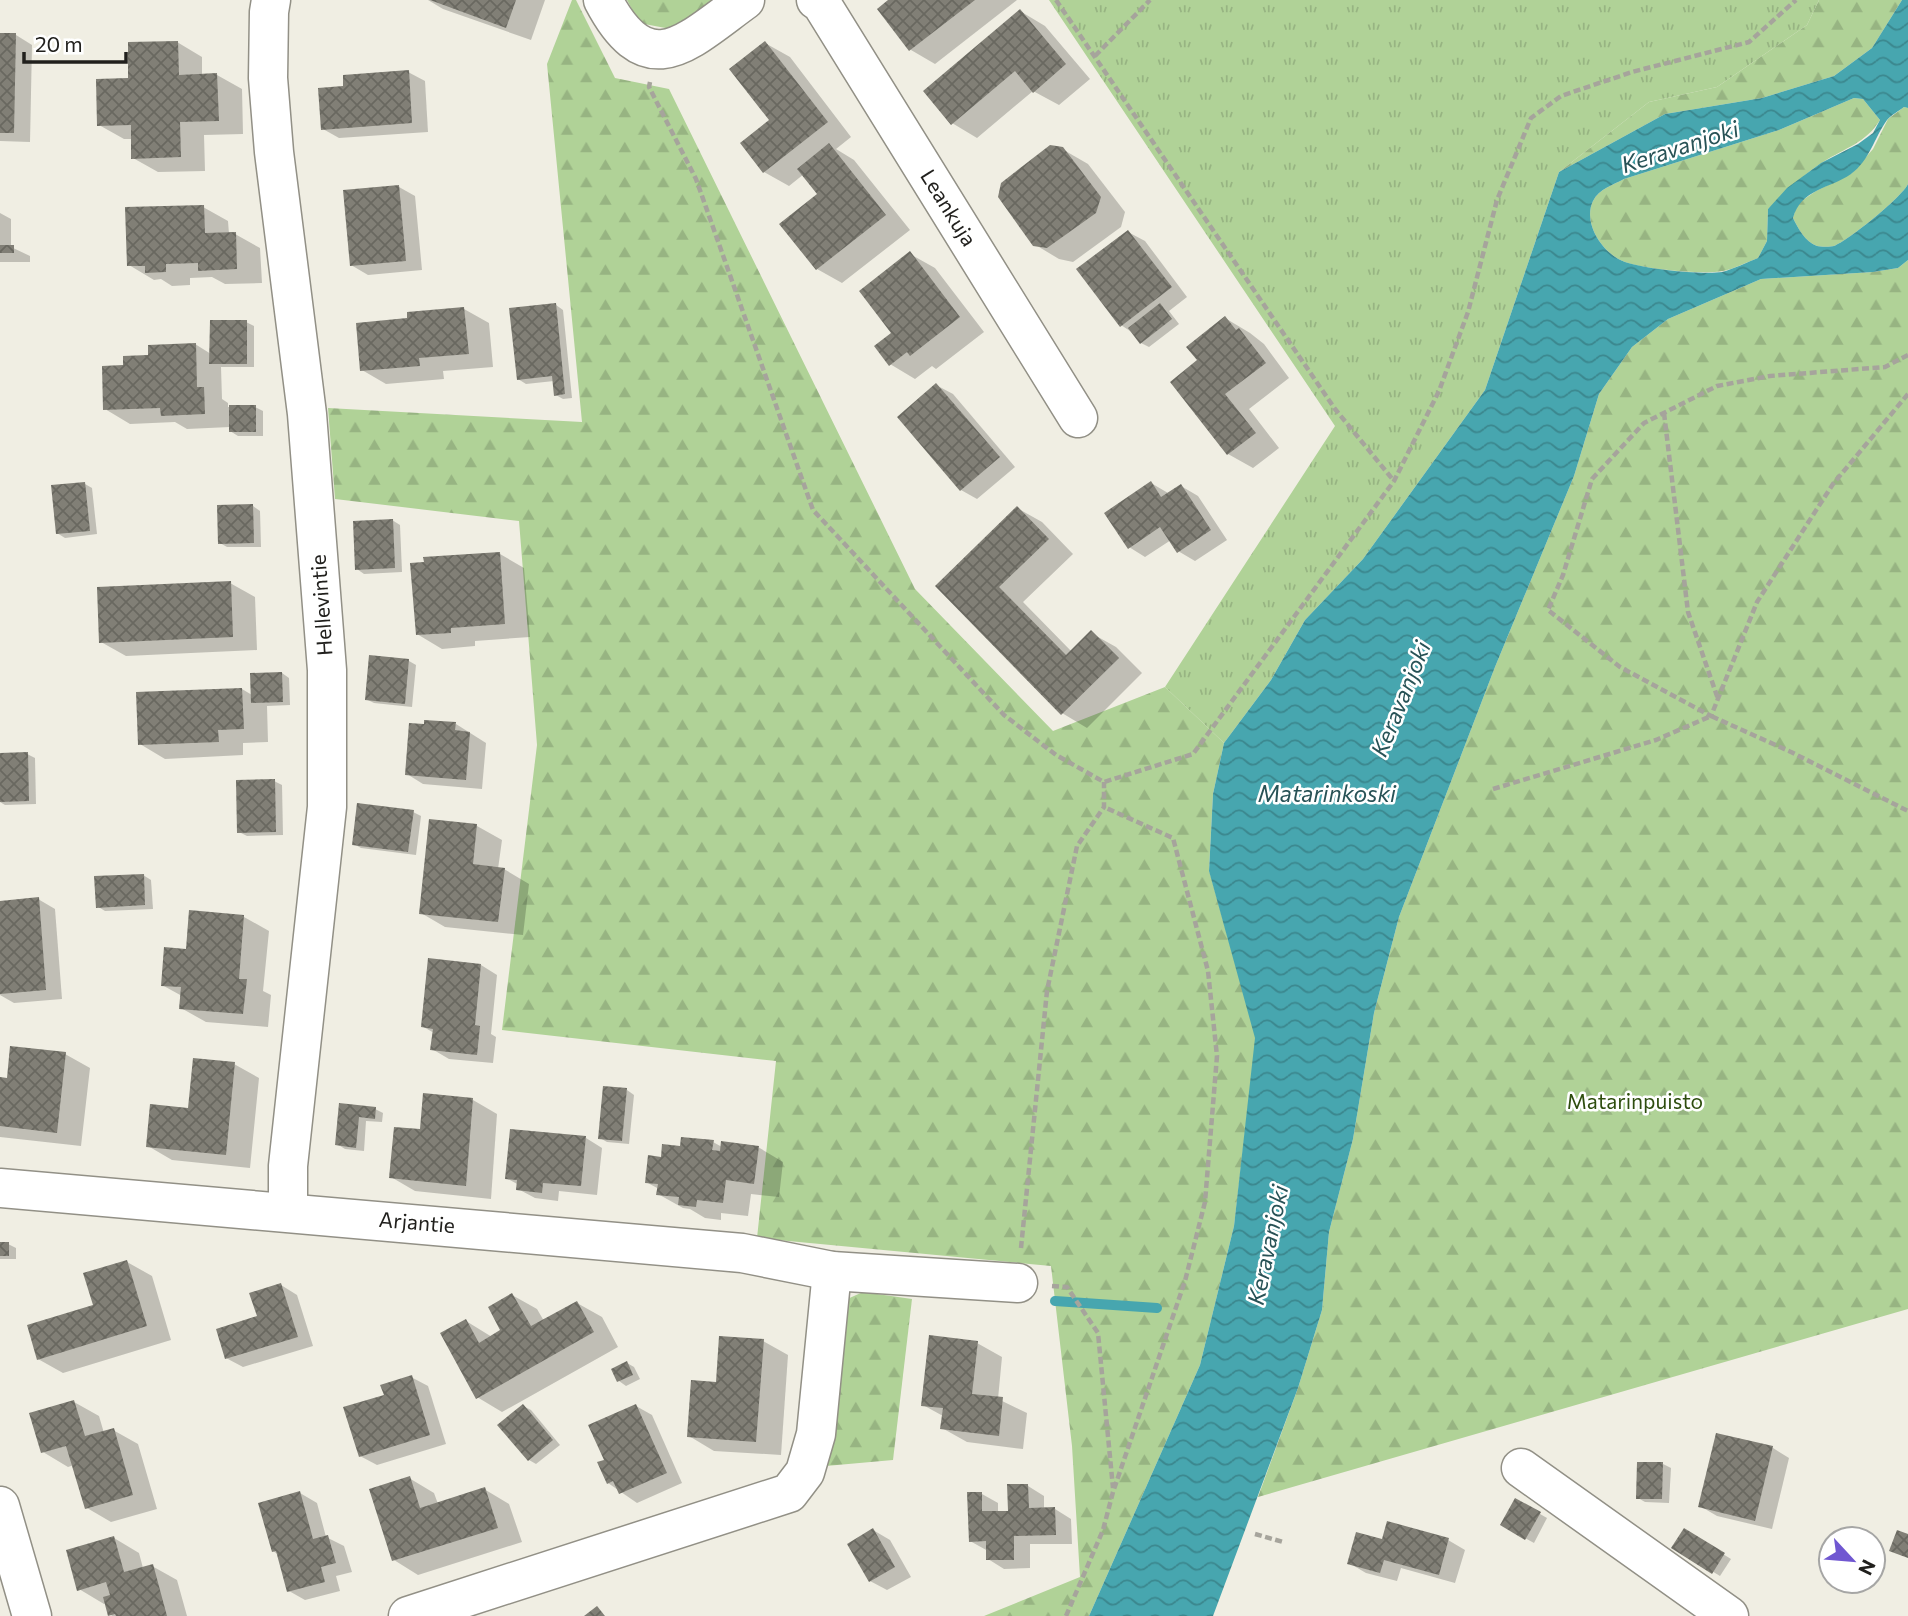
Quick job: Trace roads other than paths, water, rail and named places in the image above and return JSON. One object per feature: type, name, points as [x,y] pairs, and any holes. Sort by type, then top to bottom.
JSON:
[{"type":"street","name":"Hellevintie","points":[[271,0],[268,64],[271,115],[307,414],[327,670],[327,807],[288,1166],[288,1212]]},
{"type":"street","points":[[603,0],[612,18],[630,40],[651,50],[671,48],[689,40],[745,0]]},
{"type":"street","name":"Leankuja","points":[[816,0],[828,15],[1078,418]]},
{"type":"street","name":"Arjantie","points":[[0,1188],[742,1253],[832,1271],[1018,1283]]},
{"type":"street","points":[[408,1616],[789,1493],[805,1472],[816,1434],[832,1271]]},
{"type":"street","points":[[1521,1468],[1730,1616]]},
{"type":"street","points":[[0,1506],[32,1616]]},
{"type":"water","name":"Matarinkoski","points":[[1902,0],[1908,0],[1908,108],[1904,107],[1887,120],[1867,156],[1851,174],[1809,195],[1797,208],[1793,218],[1802,234],[1813,244],[1820,247],[1834,246],[1874,218],[1908,184],[1908,260],[1898,268],[1873,272],[1761,279],[1668,319],[1632,347],[1599,394],[1574,476],[1495,667],[1399,917],[1374,1013],[1353,1139],[1329,1232],[1322,1310],[1298,1388],[1213,1616],[1089,1616],[1200,1365],[1234,1226],[1255,1038],[1209,871],[1213,794],[1224,743],[1271,680],[1305,620],[1363,559],[1485,390],[1559,172],[1665,114],[1762,98],[1834,76],[1872,48]],"holes":[[[1854,98],[1863,99],[1880,120],[1873,133],[1821,163],[1787,188],[1768,209],[1767,241],[1758,258],[1722,272],[1659,269],[1625,262],[1610,253],[1597,238],[1590,219],[1590,210],[1596,197],[1611,185],[1779,130]]]},
{"type":"waterway","points":[[1055,1301],[1157,1308]]},
{"type":"water label","name":"Keravanjoki","points":[[1680,147]]},
{"type":"water label","name":"Keravanjoki","points":[[1401,699]]},
{"type":"water label","name":"Keravanjoki","points":[[1268,1245]]},
{"type":"park label","name":"Matarinpuisto","points":[[1635,1102]]}]
